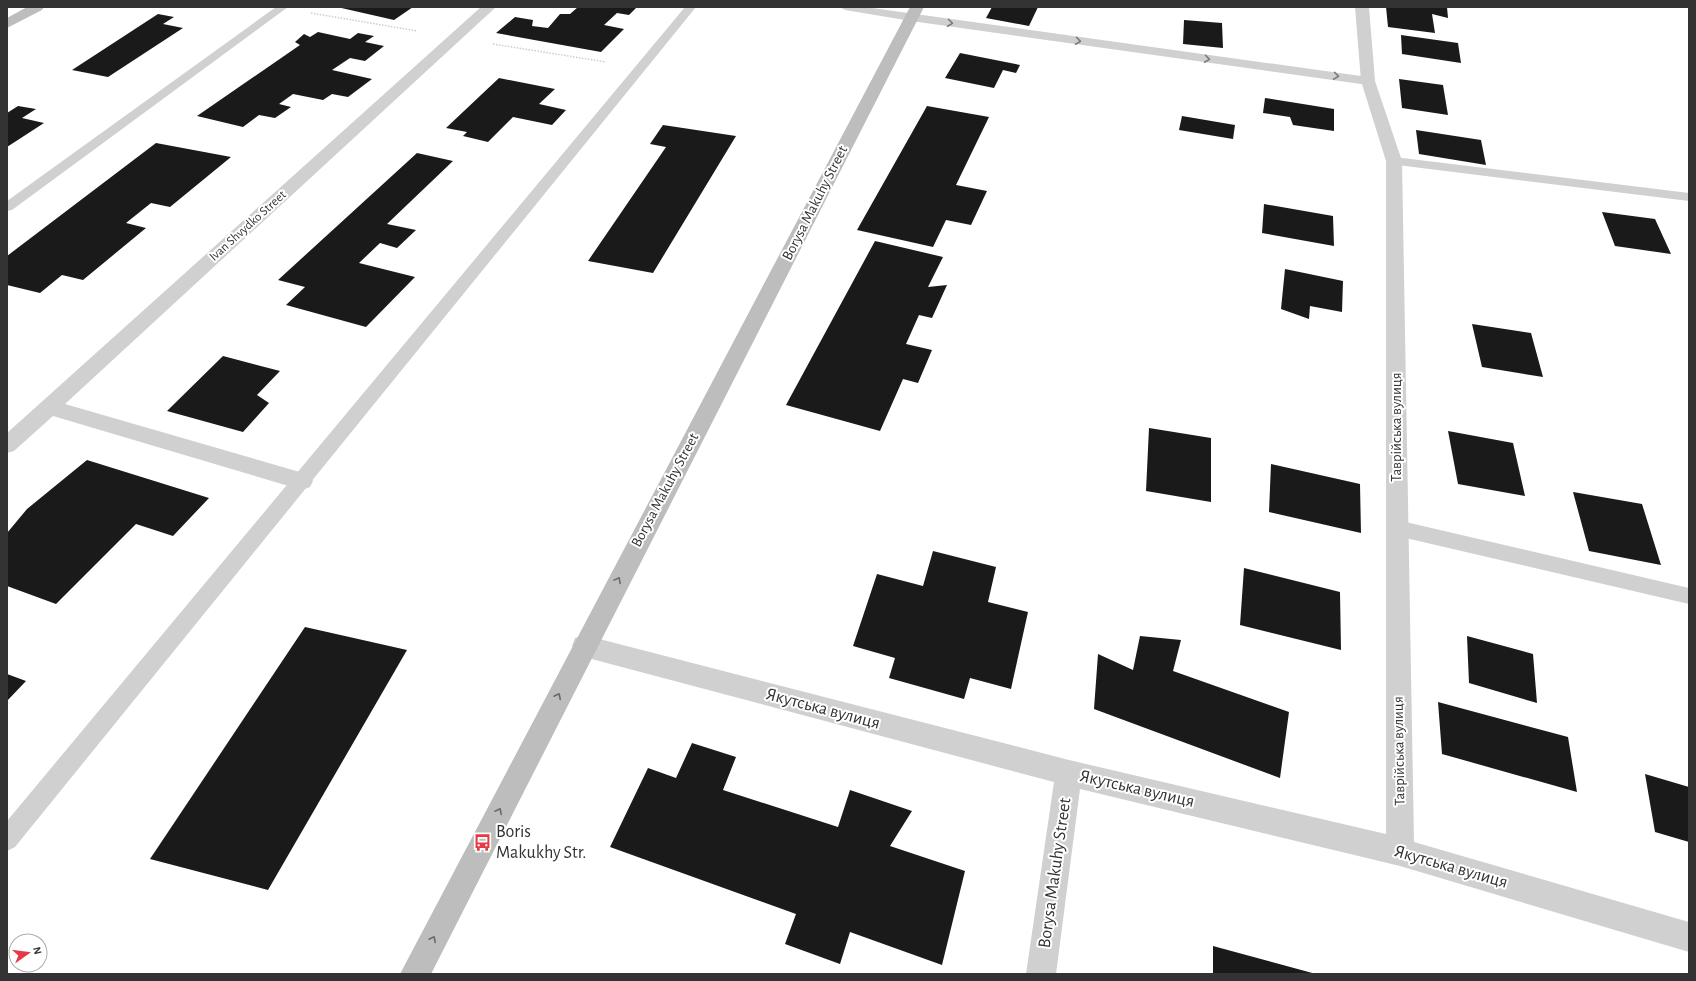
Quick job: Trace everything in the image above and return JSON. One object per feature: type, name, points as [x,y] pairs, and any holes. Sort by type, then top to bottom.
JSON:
[{"type":"main road","points":[[7,24],[37,7]]},
{"type":"main road","name":"Borysa Makuhy Street","points":[[415,974],[914,12]]},
{"type":"street","name":"Ivan Shvydko Street","points":[[7,444],[490,7]]},
{"type":"street","name":"Таврійська вулиця","points":[[1362,7],[1368,81],[1394,161],[1400,852]]},
{"type":"street","points":[[49,407],[302,481]]},
{"type":"street","name":"Якутська вулиця","points":[[584,646],[1069,773],[1400,852],[1689,937]]},
{"type":"street","name":"Borysa Makuhy Street","points":[[1041,974],[1069,773]]},
{"type":"lane","points":[[7,208],[283,7]]},
{"type":"lane","points":[[7,839],[691,7]]},
{"type":"lane","points":[[845,7],[914,12],[1368,81]]},
{"type":"lane","points":[[1394,161],[1689,197]]},
{"type":"lane","points":[[1397,528],[1689,596]]},
{"type":"building","points":[[337,7],[413,7],[394,20]]},
{"type":"building","points":[[578,7],[637,7],[629,15],[617,13],[604,25],[624,29],[601,52],[496,33],[515,17],[533,20],[532,26],[548,28],[560,14],[570,14]]},
{"type":"building","points":[[992,7],[1038,7],[1029,26],[986,18]]},
{"type":"building","points":[[1386,7],[1447,7],[1448,18],[1432,14],[1435,33],[1388,27]]},
{"type":"building","points":[[158,14],[174,17],[163,24],[183,28],[108,77],[72,70]]},
{"type":"building","points":[[1184,20],[1222,23],[1223,48],[1183,44]]},
{"type":"building","points":[[318,32],[350,39],[358,33],[374,36],[365,42],[384,46],[365,61],[350,58],[332,70],[372,79],[348,97],[332,94],[323,100],[293,94],[279,104],[291,107],[275,118],[259,115],[243,127],[197,116],[300,45],[295,42],[304,34],[310,37]]},
{"type":"building","points":[[1401,35],[1458,43],[1461,63],[1402,54]]},
{"type":"building","points":[[960,53],[1020,65],[1016,73],[1003,70],[994,88],[945,78]]},
{"type":"building","points":[[499,78],[555,89],[539,104],[566,110],[552,125],[513,117],[488,142],[463,136],[467,132],[446,128]]},
{"type":"building","points":[[1399,79],[1443,85],[1448,115],[1402,108]]},
{"type":"building","points":[[1265,98],[1334,109],[1334,131],[1293,125],[1290,117],[1263,113]]},
{"type":"building","points":[[18,106],[36,109],[22,118],[44,123],[7,147],[7,113]]},
{"type":"building","points":[[927,106],[989,117],[956,185],[987,191],[971,225],[946,220],[933,247],[857,230]]},
{"type":"building","points":[[1182,116],[1235,125],[1233,139],[1179,130]]},
{"type":"building","points":[[663,125],[736,136],[653,273],[588,261],[666,147],[650,144]]},
{"type":"building","points":[[1416,130],[1481,140],[1486,165],[1419,154]]},
{"type":"building","points":[[156,143],[231,157],[170,207],[151,203],[126,223],[146,228],[83,280],[62,275],[40,293],[7,285],[7,256]]},
{"type":"building","points":[[417,153],[453,161],[387,224],[416,230],[397,248],[380,243],[359,263],[415,277],[366,327],[286,305],[305,287],[278,280]]},
{"type":"building","points":[[1264,204],[1333,216],[1334,246],[1262,233]]},
{"type":"building","points":[[1602,212],[1655,219],[1671,254],[1615,246]]},
{"type":"building","points":[[875,241],[943,257],[928,287],[947,285],[932,318],[919,315],[906,344],[932,350],[918,383],[903,379],[880,431],[786,405]]},
{"type":"building","points":[[1285,269],[1343,281],[1342,312],[1310,306],[1309,319],[1281,309]]},
{"type":"building","points":[[1472,324],[1531,333],[1543,377],[1482,367]]},
{"type":"building","points":[[223,356],[280,371],[257,395],[269,403],[243,432],[167,411]]},
{"type":"building","points":[[1149,428],[1211,438],[1211,502],[1146,491]]},
{"type":"building","points":[[1448,431],[1513,443],[1525,496],[1458,484]]},
{"type":"building","points":[[87,460],[209,498],[173,536],[136,524],[56,604],[7,586],[7,533],[27,509]]},
{"type":"building","points":[[1271,464],[1360,484],[1361,533],[1269,512]]},
{"type":"building","points":[[1573,492],[1642,504],[1661,565],[1589,551]]},
{"type":"building","points":[[933,551],[996,567],[988,602],[1028,612],[1011,689],[970,678],[964,699],[889,678],[895,658],[853,646],[877,574],[923,586]]},
{"type":"building","points":[[1244,568],[1340,592],[1341,650],[1240,625]]},
{"type":"building","points":[[305,627],[407,650],[268,890],[150,859]]},
{"type":"building","points":[[1140,636],[1181,640],[1173,671],[1289,712],[1280,778],[1094,709],[1098,654],[1133,670]]},
{"type":"building","points":[[1467,636],[1533,654],[1537,703],[1469,683]]},
{"type":"building","points":[[7,674],[26,681],[7,701]]},
{"type":"building","points":[[1438,702],[1568,737],[1577,792],[1442,754]]},
{"type":"building","points":[[692,743],[736,757],[723,790],[838,827],[850,790],[912,811],[890,846],[965,871],[942,965],[850,932],[840,964],[785,944],[796,914],[610,847],[648,768],[676,778]]},
{"type":"building","points":[[1645,774],[1689,787],[1689,842],[1655,832]]},
{"type":"building","points":[[1213,946],[1316,974],[1213,974]]},
{"type":"place","name":"Boris Makukhy Str.","points":[[483,842]]}]
